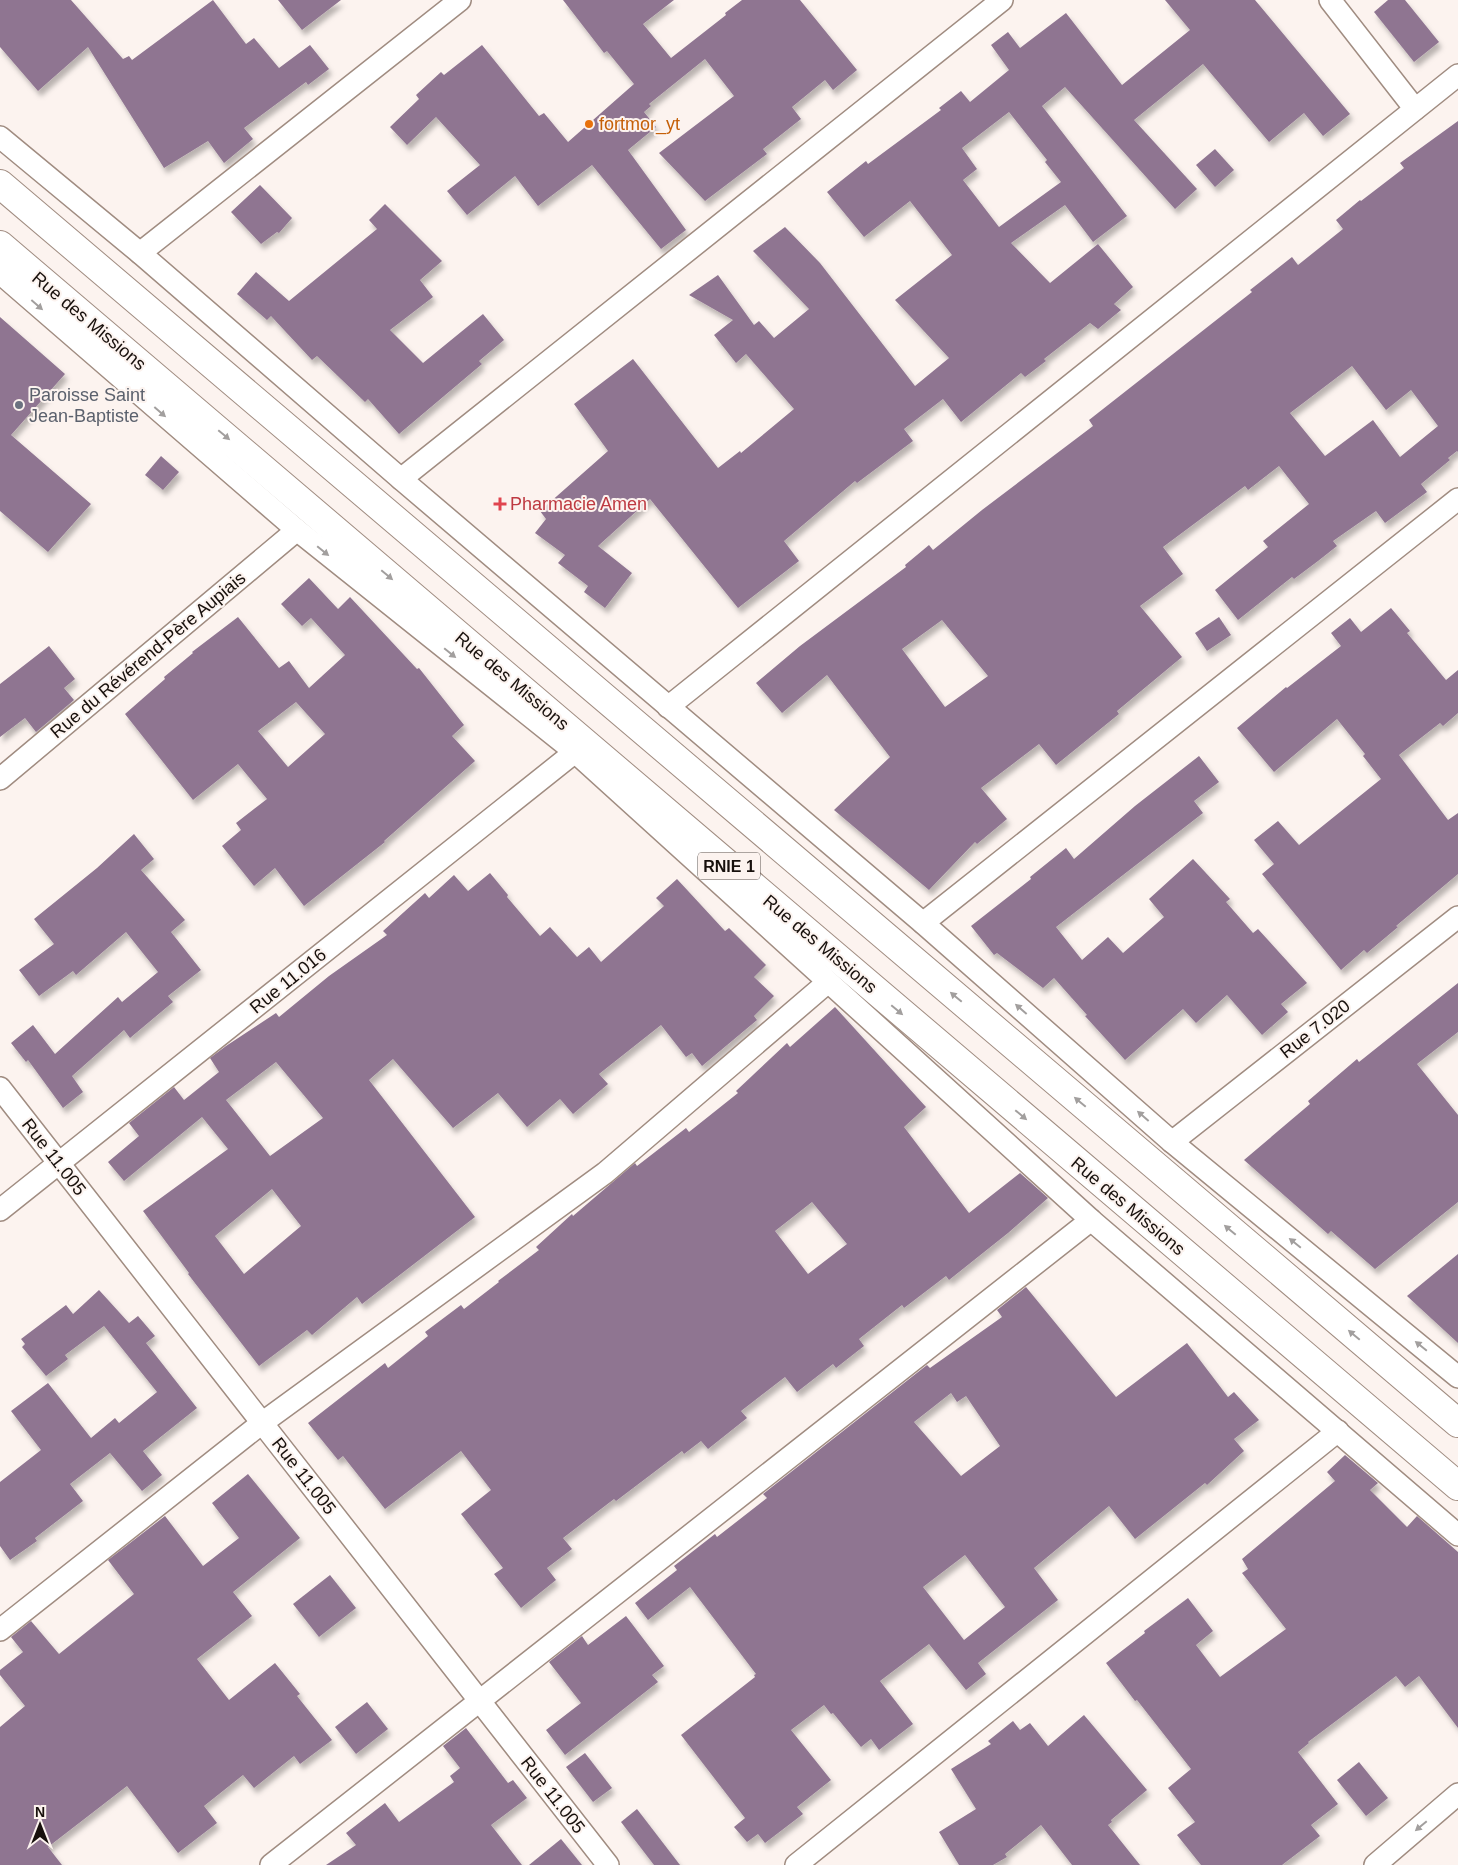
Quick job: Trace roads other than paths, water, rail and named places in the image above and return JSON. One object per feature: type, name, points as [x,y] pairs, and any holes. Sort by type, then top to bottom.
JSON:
[{"type":"highway","name":"RNIE 1","points":[[0,184],[1458,1423]]},
{"type":"highway","name":"Rue des Missions","points":[[0,245],[1458,1486]]},
{"type":"street","points":[[140,253],[460,0]]},
{"type":"street","points":[[401,479],[1002,0]]},
{"type":"street","points":[[1330,0],[1415,109]]},
{"type":"street","points":[[668,707],[1458,75]]},
{"type":"street","points":[[0,137],[140,253],[401,479],[923,923],[1172,1142],[1454,1368]]},
{"type":"street","points":[[0,273],[297,530],[575,752],[1091,1220],[1458,1535]]},
{"type":"street","points":[[923,923],[1458,499]]},
{"type":"street","name":"Rue du Révérend-Père Aupiais","points":[[0,779],[297,530]]},
{"type":"street","name":"Rue 11.016","points":[[0,1210],[575,752]]},
{"type":"street","name":"Rue 7.020","points":[[1172,1142],[1458,917]]},
{"type":"street","points":[[0,1630],[262,1423],[605,1173],[828,982]]},
{"type":"street","name":"Rue 11.005","points":[[0,1088],[608,1865]]},
{"type":"street","points":[[271,1865],[1091,1220]]},
{"type":"street","points":[[796,1865],[1338,1431]]},
{"type":"street","points":[[1375,1865],[1458,1794]]},
{"type":"place","name":"fortmor_yt","points":[[589,124]]},
{"type":"place","name":"Paroisse Saint Jean-Baptiste","points":[[19,405]]},
{"type":"place","name":"Pharmacie Amen","points":[[500,504]]}]
